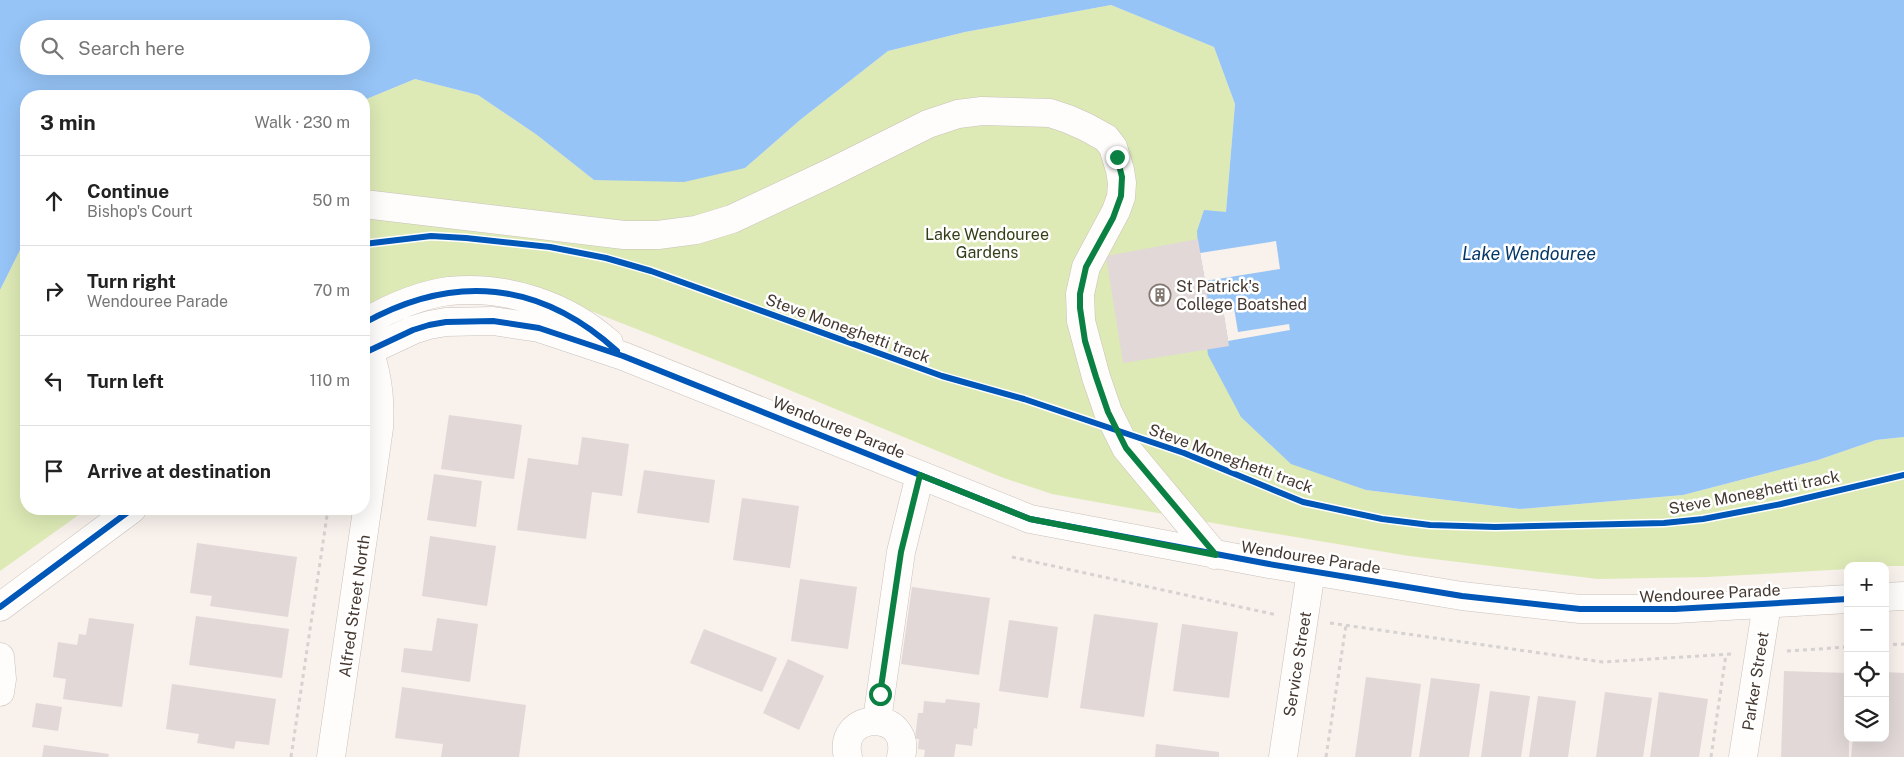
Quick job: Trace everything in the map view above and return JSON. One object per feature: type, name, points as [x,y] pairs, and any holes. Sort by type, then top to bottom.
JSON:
[{"type":"street","points":[[370,205],[624,235],[643,236],[677,233],[696,230],[732,219],[928,124],[958,114],[982,110],[1022,111],[1050,113],[1068,119],[1106,138],[1113,147],[1122,177],[1121,196],[1116,211],[1088,263],[1080,294],[1081,321],[1096,377],[1108,412],[1126,448],[1216,555]]},
{"type":"street","name":"Wendouree Parade","points":[[370,320],[397,306],[433,295],[463,290],[495,292],[544,304],[575,318],[600,335],[623,356]]},
{"type":"street","name":"Wendouree Parade","points":[[370,346],[422,326],[446,322],[472,320],[539,328],[623,356],[1030,519],[1216,555],[1462,596],[1580,609],[1675,609],[1844,600]]},
{"type":"street","name":"Alfred Street North","points":[[370,358],[375,370],[380,417],[370,493]]},
{"type":"street","points":[[877,720],[901,552],[920,475]]},
{"type":"street","points":[[0,607],[124,515]]},
{"type":"street","name":"Alfred Street North","points":[[331,757],[367,515]]},
{"type":"street","name":"Service Street","points":[[1283,757],[1311,571]]},
{"type":"street","points":[[1889,597],[1904,596]]},
{"type":"street","name":"Parker Street","points":[[1743,757],[1767,604]]},
{"type":"street","points":[[0,657],[2,679],[0,692]]},
{"type":"street","points":[[848,757],[847,744],[853,730],[862,724],[877,720],[887,723],[896,730],[902,741],[902,757]]},
{"type":"path","points":[[291,757],[327,515]]},
{"type":"path","points":[[1012,557],[1303,621],[1346,625],[1603,662],[1726,654],[1711,757]]},
{"type":"path","points":[[1326,757],[1346,625]]},
{"type":"path","points":[[1889,645],[1904,644]]},
{"type":"green space","name":"Lake Wendouree Gardens","points":[[1111,5],[1214,47],[1235,104],[1226,213],[1366,490],[1520,509],[1683,495],[1818,460],[1876,440],[1904,437],[1904,566],[1889,566],[1889,562],[1844,562],[1844,569],[1708,577],[1598,579],[1409,556],[1241,528],[1052,494],[1001,477],[736,368],[555,297],[404,290],[370,304],[370,98],[415,79],[478,95],[537,135],[594,180],[745,168],[800,120],[888,51],[965,32]]},
{"type":"green space","points":[[20,250],[20,515],[79,515],[0,571],[0,290]]},
{"type":"water","name":"Lake Wendouree","points":[[0,0],[1904,0],[1904,437],[1876,440],[1818,460],[1683,495],[1520,509],[1366,490],[1291,464],[1241,417],[1208,355],[1201,302],[1197,231],[1204,210],[1226,212],[1235,104],[1214,47],[1111,5],[965,32],[888,51],[800,120],[745,168],[684,182],[594,180],[537,135],[478,95],[415,79],[370,98],[370,90],[20,90],[20,250],[0,290]]},
{"type":"pier","points":[[1276,241],[1280,269],[1205,281],[1200,253]]},
{"type":"pier","points":[[1233,302],[1238,332],[1289,324],[1290,330],[1228,341],[1222,304]]},
{"type":"building","name":"St Patrick's College Boatshed","points":[[1198,239],[1210,312],[1223,308],[1229,346],[1123,363],[1106,256]]},
{"type":"building","points":[[449,415],[522,425],[514,479],[441,469]]},
{"type":"building","points":[[582,437],[629,444],[622,496],[592,492],[586,539],[517,530],[528,458],[578,465]]},
{"type":"building","points":[[644,470],[715,480],[709,523],[637,513]]},
{"type":"building","points":[[434,474],[482,481],[476,527],[427,520]]},
{"type":"building","points":[[742,498],[799,506],[790,568],[733,560]]},
{"type":"building","points":[[430,536],[496,546],[487,606],[422,596]]},
{"type":"building","points":[[197,543],[297,557],[288,617],[210,606],[212,596],[190,593]]},
{"type":"building","points":[[800,579],[857,587],[848,649],[791,641]]},
{"type":"building","points":[[912,587],[990,598],[979,675],[901,664]]},
{"type":"building","points":[[1094,614],[1158,623],[1144,717],[1080,708]]},
{"type":"building","points":[[196,616],[289,629],[282,678],[189,665]]},
{"type":"building","points":[[89,618],[134,624],[122,707],[63,699],[66,679],[53,677],[58,642],[77,645],[79,634],[86,635]]},
{"type":"building","points":[[437,618],[478,624],[470,682],[401,672],[404,648],[432,651]]},
{"type":"building","points":[[1009,620],[1058,627],[1048,698],[999,691]]},
{"type":"building","points":[[1182,624],[1238,632],[1229,698],[1173,691]]},
{"type":"building","points":[[704,629],[777,658],[762,692],[690,663]]},
{"type":"building","points":[[788,659],[824,676],[799,730],[763,713]]},
{"type":"building","points":[[1784,671],[1844,673],[1844,742],[1849,742],[1849,757],[1781,757]]},
{"type":"building","points":[[1889,672],[1904,673],[1904,757],[1851,757],[1853,742],[1889,742]]},
{"type":"building","points":[[1366,677],[1421,684],[1411,757],[1355,757]]},
{"type":"building","points":[[1431,678],[1480,684],[1469,757],[1419,757]]},
{"type":"building","points":[[172,684],[276,699],[269,745],[236,741],[234,749],[197,743],[199,734],[166,729]]},
{"type":"building","points":[[402,687],[526,705],[519,757],[441,757],[443,744],[395,738]]},
{"type":"building","points":[[1490,691],[1530,696],[1521,757],[1481,757]]},
{"type":"building","points":[[1605,692],[1652,698],[1643,757],[1596,757]]},
{"type":"building","points":[[1659,692],[1708,699],[1699,757],[1650,757]]},
{"type":"building","points":[[1538,696],[1576,701],[1568,757],[1529,757]]},
{"type":"building","points":[[946,699],[980,703],[977,729],[974,728],[972,746],[956,744],[954,757],[924,757],[925,750],[918,749],[919,739],[915,739],[918,713],[923,713],[924,701],[945,703]]},
{"type":"building","points":[[36,703],[62,707],[58,731],[32,727]]},
{"type":"building","points":[[1156,744],[1219,752],[1219,757],[1155,757]]},
{"type":"building","points":[[44,745],[109,754],[108,757],[42,757]]},
{"type":"cycle path","name":"Steve Moneghetti track","points":[[370,243],[431,236],[466,238],[550,247],[606,258],[651,271],[942,376],[1024,399],[1184,453],[1303,502],[1382,519],[1430,525],[1495,527],[1664,523],[1703,519],[1781,504],[1904,475]]},
{"type":"cycle path","points":[[370,320],[398,307],[431,296],[463,291],[495,292],[527,298],[558,310],[588,328],[617,351]]},
{"type":"cycle path","points":[[370,350],[413,330],[446,322],[493,321],[539,328],[623,356],[1030,519],[1269,564],[1462,596],[1580,609],[1675,609],[1844,599]]},
{"type":"cycle path","points":[[0,607],[124,515]]},
{"type":"place","name":"St Patrick's College Boatshed","points":[[1160,295]]},
{"type":"route","points":[[880,694],[901,552],[920,475],[1030,519],[1216,555],[1126,448],[1108,412],[1085,341],[1080,308],[1082,281],[1090,258],[1109,226],[1121,196],[1122,177],[1117,157]]}]
